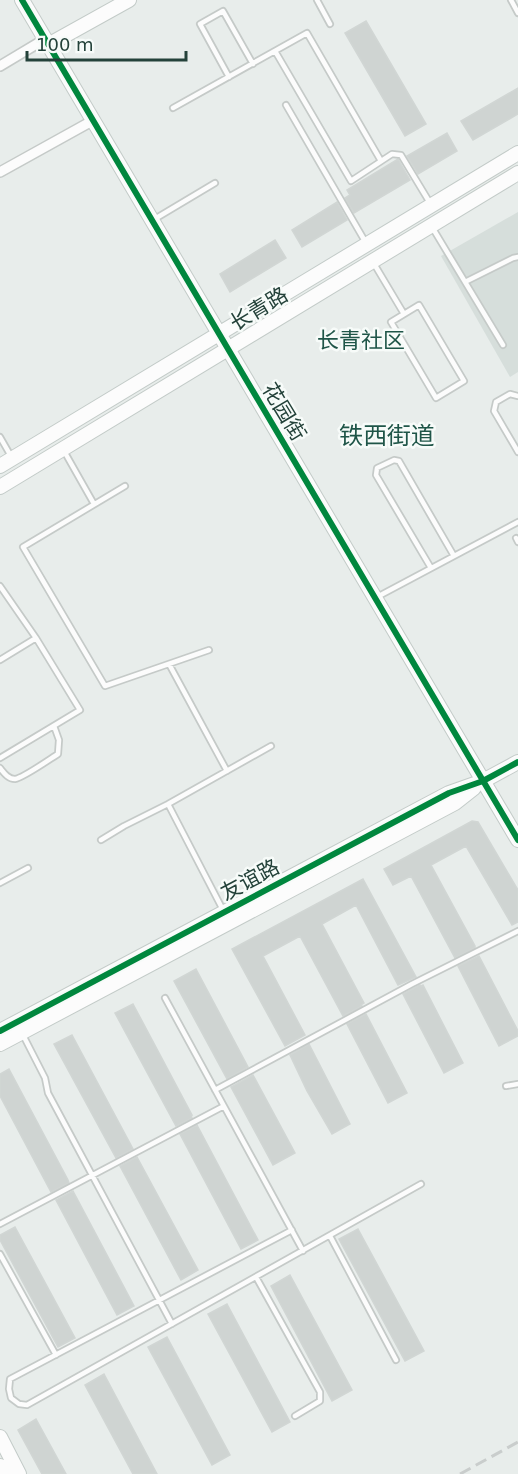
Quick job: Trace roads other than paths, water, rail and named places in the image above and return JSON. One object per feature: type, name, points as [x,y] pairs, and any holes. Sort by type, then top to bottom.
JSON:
[{"type":"street","name":"花园街","points":[[22,0],[518,840]]},
{"type":"street","points":[[0,66],[129,0]]},
{"type":"street","points":[[0,172],[92,121]]},
{"type":"street","name":"长青路","points":[[6,463],[518,153]]},
{"type":"street","name":"长青路","points":[[0,487],[518,173]]},
{"type":"street","name":"友谊路","points":[[0,1031],[449,793],[483,781],[518,762]]},
{"type":"street","name":"友谊路","points":[[0,1044],[455,803],[483,781]]},
{"type":"street","points":[[0,1437],[19,1474]]},
{"type":"street","points":[[0,1466],[4,1474]]},
{"type":"lane","points":[[316,0],[330,24]]},
{"type":"lane","points":[[511,0],[518,13]]},
{"type":"lane","points":[[229,77],[200,24],[223,11],[253,64]]},
{"type":"lane","points":[[173,108],[307,33],[381,161]]},
{"type":"lane","points":[[275,51],[351,181],[392,154],[400,154],[431,205]]},
{"type":"lane","points":[[286,105],[367,244]]},
{"type":"lane","points":[[152,221],[215,183]]},
{"type":"lane","points":[[431,226],[503,345]]},
{"type":"lane","points":[[465,282],[518,257]]},
{"type":"lane","points":[[372,261],[404,314]]},
{"type":"lane","points":[[419,305],[464,381],[436,398],[391,322],[404,314],[419,305]]},
{"type":"lane","points":[[518,396],[510,394],[496,402],[494,411],[518,452]]},
{"type":"lane","points":[[0,437],[6,463]]},
{"type":"lane","points":[[63,449],[94,504]]},
{"type":"lane","points":[[430,568],[376,475],[377,468],[394,460],[399,461],[454,556]]},
{"type":"lane","points":[[125,486],[22,547],[105,686],[209,650]]},
{"type":"lane","points":[[375,598],[518,522]]},
{"type":"lane","points":[[0,586],[36,638],[80,710],[2,756],[0,748]]},
{"type":"lane","points":[[0,660],[36,638]]},
{"type":"lane","points":[[169,664],[227,771]]},
{"type":"lane","points":[[0,768],[5,775],[19,778],[58,754],[59,740],[54,726]]},
{"type":"lane","points":[[100,840],[271,746]]},
{"type":"lane","points":[[168,804],[224,912]]},
{"type":"lane","points":[[0,883],[28,868]]},
{"type":"lane","points":[[215,1090],[412,984],[518,931]]},
{"type":"lane","points":[[165,998],[303,1251]]},
{"type":"lane","points":[[21,1033],[45,1078],[48,1093],[172,1324]]},
{"type":"lane","points":[[506,1086],[518,1084]]},
{"type":"lane","points":[[0,1224],[224,1106]]},
{"type":"lane","points":[[292,1230],[10,1379],[11,1398],[19,1404],[27,1405],[422,1184]]},
{"type":"lane","points":[[330,1236],[396,1360]]},
{"type":"lane","points":[[0,1254],[56,1355]]},
{"type":"lane","points":[[256,1277],[320,1392],[320,1401],[294,1416]]},
{"type":"railway","points":[[460,1474],[518,1442]]},
{"type":"district","name":"长青社区","points":[[361,340]]},
{"type":"district","name":"铁西街道","points":[[387,436]]}]
